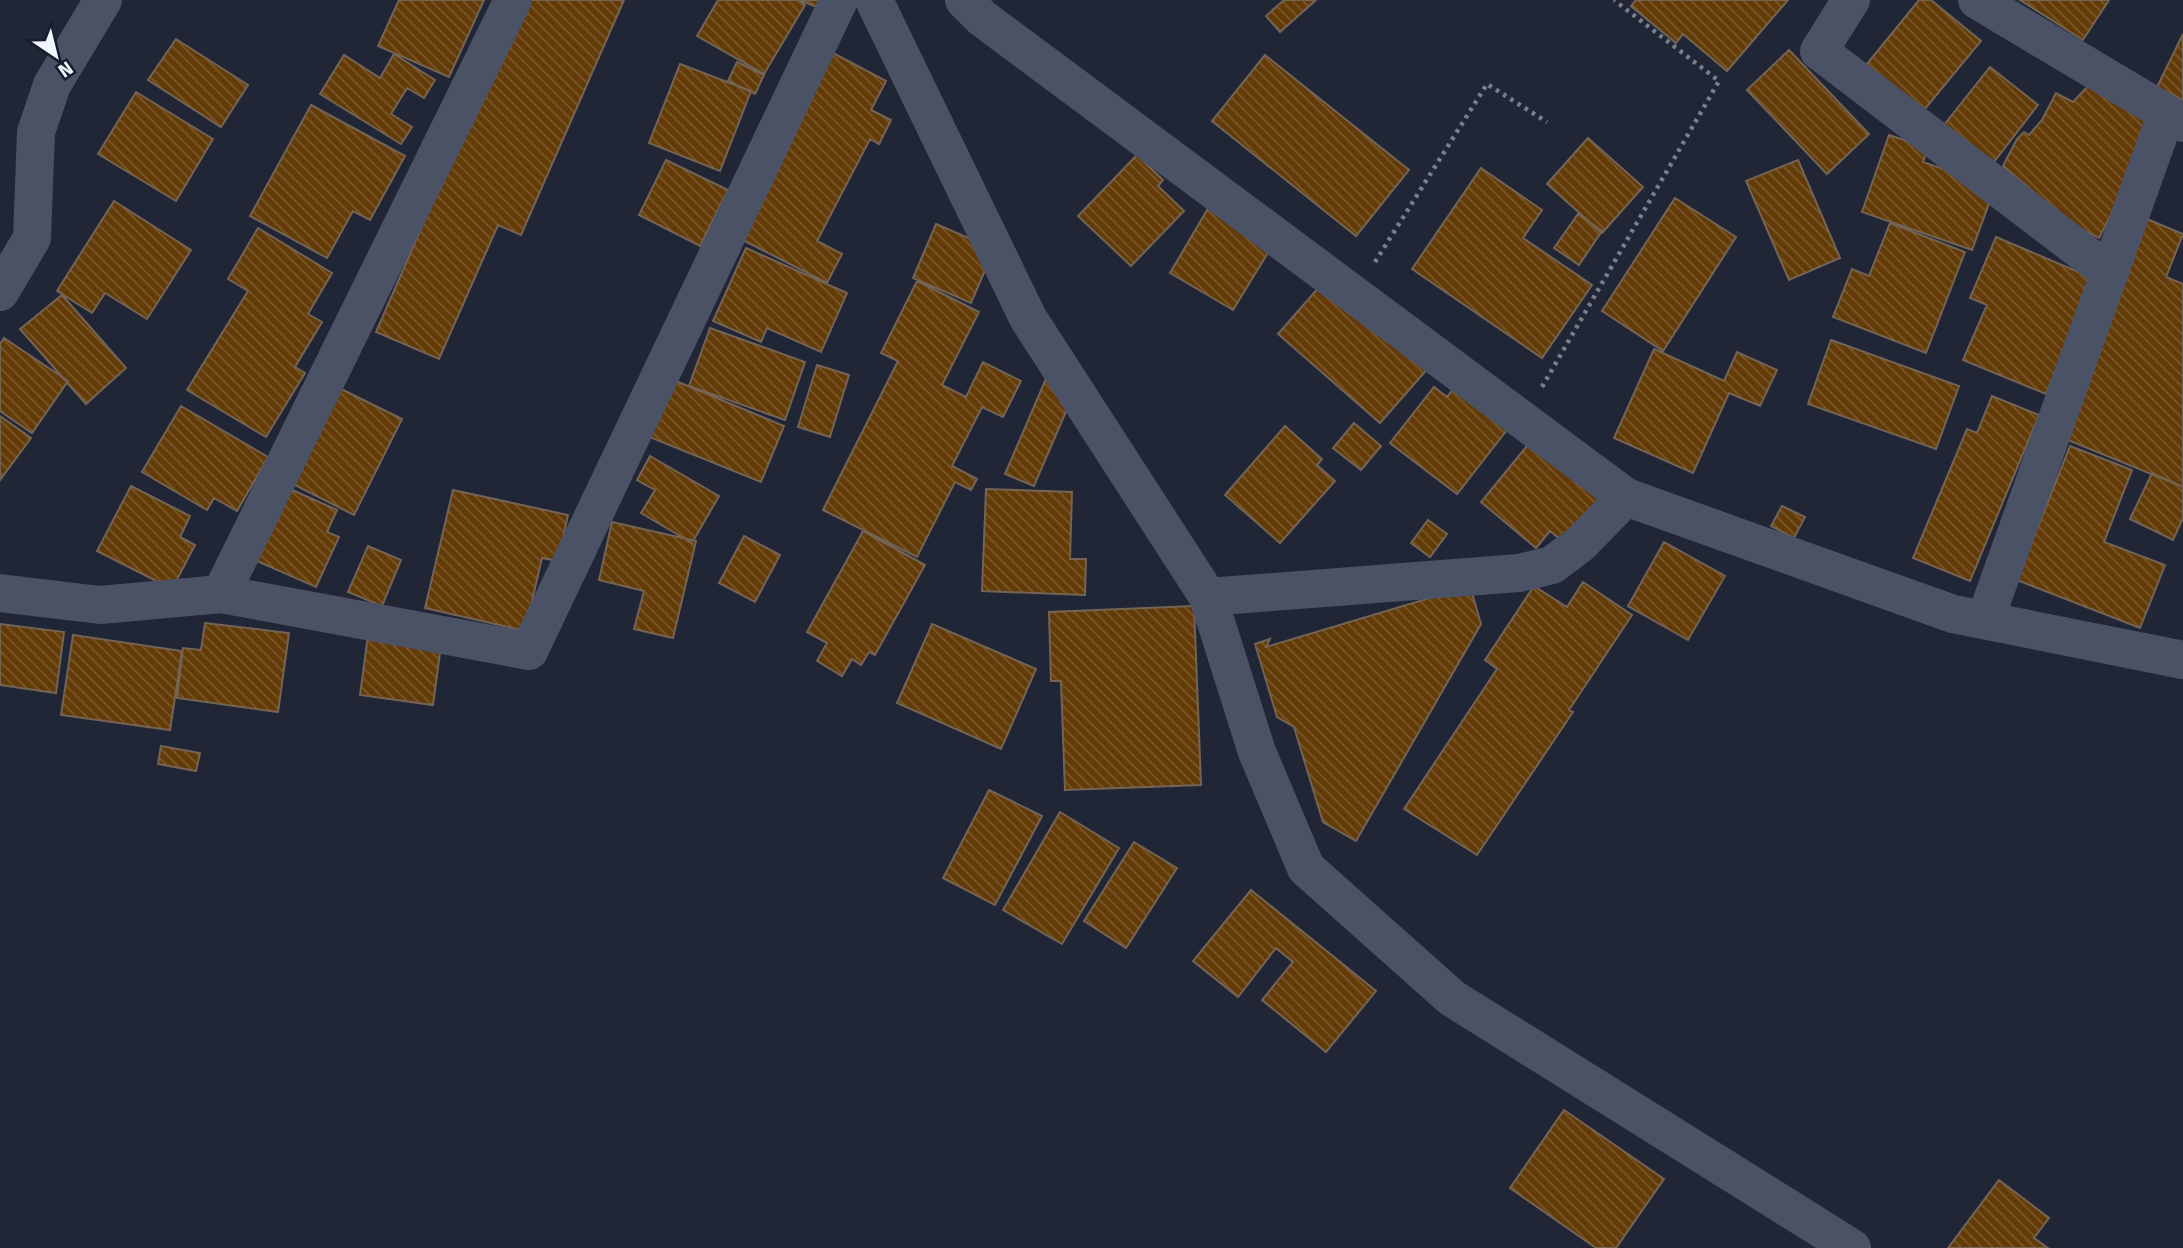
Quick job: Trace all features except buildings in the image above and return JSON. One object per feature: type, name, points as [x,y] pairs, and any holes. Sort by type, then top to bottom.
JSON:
[{"type":"street","points":[[0,292],[32,238],[36,132],[52,85],[103,0]]},
{"type":"street","points":[[221,594],[513,0]]},
{"type":"street","points":[[0,593],[100,605],[221,594],[529,651],[839,0]]},
{"type":"street","points":[[874,0],[1028,318],[1208,597],[1257,752],[1306,868],[1452,998],[1852,1248]]},
{"type":"street","points":[[964,0],[982,18],[1626,497],[1953,614],[2183,660]]},
{"type":"street","points":[[1851,0],[1819,51],[2110,273]]},
{"type":"street","points":[[1977,0],[2175,119],[2110,273],[1985,621]]},
{"type":"street","points":[[1208,597],[1519,573],[1552,565],[1580,544],[1626,497]]},
{"type":"path","points":[[1523,419],[1719,81],[1614,0]]},
{"type":"path","points":[[1353,295],[1488,84],[1547,122]]}]
